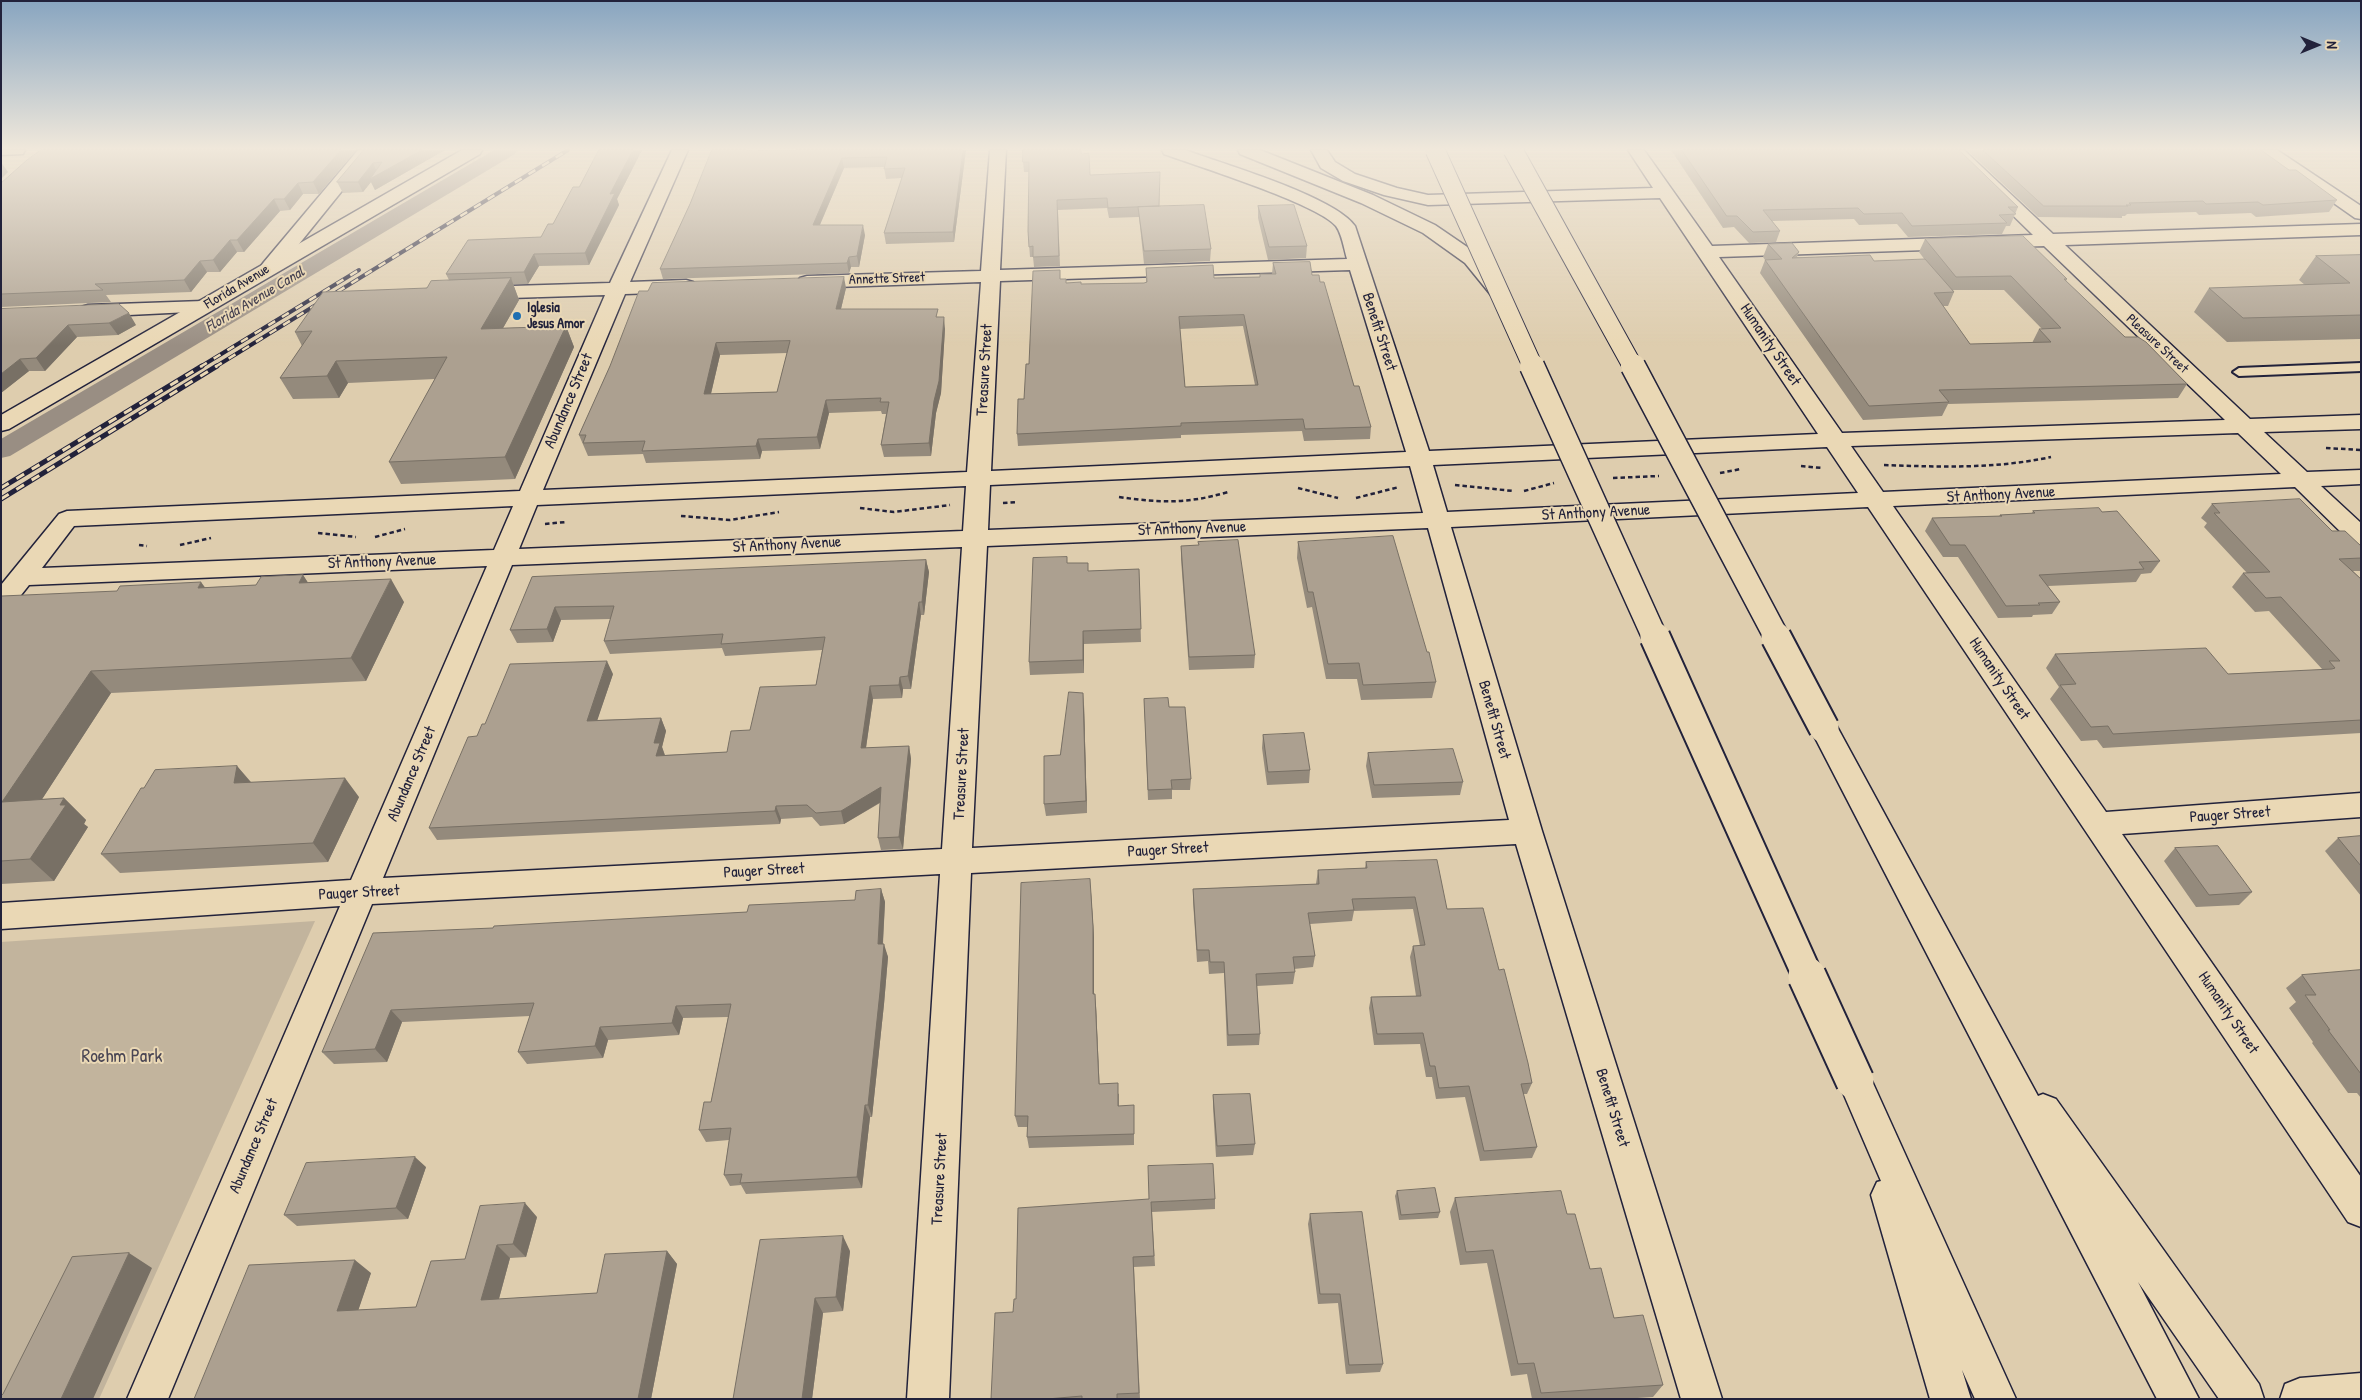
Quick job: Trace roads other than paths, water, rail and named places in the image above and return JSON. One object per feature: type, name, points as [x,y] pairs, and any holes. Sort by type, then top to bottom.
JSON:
[{"type":"main road","points":[[271,266],[313,215]]},
{"type":"main road","name":"Florida Avenue","points":[[1,424],[360,215]]},
{"type":"main road","name":"Abundance Street","points":[[147,1399],[617,289],[650,215]]},
{"type":"main road","name":"Treasure Street","points":[[928,1399],[956,861],[994,215]]},
{"type":"main road","name":"Benefit Street","points":[[1333,215],[1346,226],[1424,473],[1527,831],[1702,1399]]},
{"type":"main road","points":[[1400,215],[1428,229],[1472,259],[1498,292]]},
{"type":"main road","points":[[1463,215],[1855,1081],[1996,1399]]},
{"type":"main road","points":[[1550,215],[1597,298],[2179,1399]]},
{"type":"main road","name":"Humanity Street","points":[[1681,215],[2361,1209]]},
{"type":"main road","name":"Pleasure Street","points":[[2021,215],[2361,538]]},
{"type":"main road","points":[[1706,252],[2361,229]]},
{"type":"main road","name":"Annette Street","points":[[784,283],[1358,264]]},
{"type":"main road","points":[[462,294],[705,286]]},
{"type":"main road","points":[[68,311],[203,307]]},
{"type":"main road","points":[[1,603],[67,519],[979,477],[1424,473],[1835,440],[2361,422]]},
{"type":"main road","name":"St Anthony Avenue","points":[[22,577],[976,537],[1436,520],[2361,477]]},
{"type":"main road","name":"Pauger Street","points":[[2099,824],[2361,805]]},
{"type":"main road","name":"Pauger Street","points":[[1,916],[361,892],[1527,831]]},
{"type":"main road","points":[[1958,984],[2104,1202],[2244,1399]]},
{"type":"main road","points":[[1855,1081],[1952,1399]]},
{"type":"main road","points":[[2300,1399],[2361,1393]]},
{"type":"lane","points":[[2239,372],[2361,367]]},
{"type":"waterway","name":"Florida Avenue Canal","points":[[1,450],[398,215]]},
{"type":"railway","points":[[215,367],[462,215]]},
{"type":"railway","points":[[200,367],[359,270]]},
{"type":"railway","points":[[1,488],[202,366]]},
{"type":"railway","points":[[1,499],[217,366]]},
{"type":"place","name":"Iglesia Jesus Amor","points":[[517,316]]},
{"type":"park label","name":"Roehm Park","points":[[122,1057]]}]
